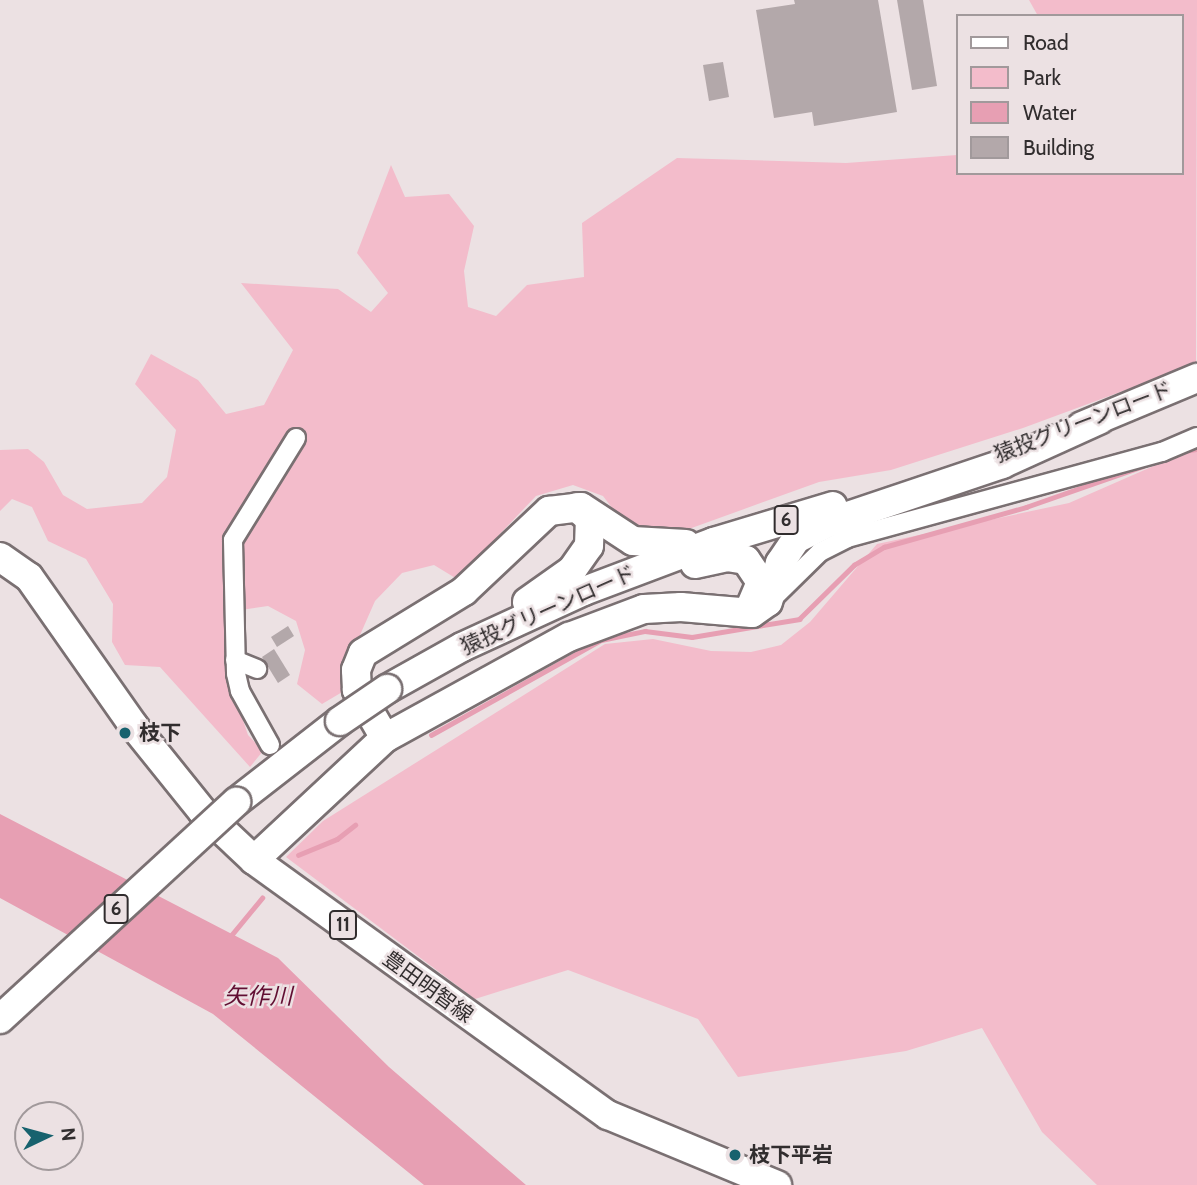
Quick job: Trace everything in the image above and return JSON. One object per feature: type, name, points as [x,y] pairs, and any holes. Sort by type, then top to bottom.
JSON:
[{"type":"main road","name":"猿投グリーンロード","points":[[0,1019],[236,802],[340,721],[387,689],[462,647],[520,619],[714,542],[1099,420],[1197,378]]},
{"type":"main road","points":[[254,860],[385,738],[607,619],[662,607],[752,613],[768,602],[780,564],[796,539],[830,522],[1002,464],[1099,420]]},
{"type":"main road","points":[[462,647],[555,584],[583,558],[592,527],[585,513],[570,505]]},
{"type":"main road","points":[[385,738],[358,690],[356,670],[363,653],[464,592],[549,511],[570,505],[590,510],[621,535],[644,545],[714,542]]},
{"type":"main road","name":"豊田明智線","points":[[0,557],[29,577],[133,725],[203,812],[254,860],[608,1115],[776,1185]]},
{"type":"main road","points":[[520,619],[694,564],[727,557],[746,559],[758,573],[758,597],[744,609],[722,612]]},
{"type":"street","points":[[768,602],[820,552],[846,538],[1161,452],[1197,437]]},
{"type":"street","points":[[270,745],[240,691],[235,660],[233,540],[296,438]]},
{"type":"street","points":[[235,660],[257,669]]},
{"type":"green space","points":[[1029,0],[1197,0],[1196,364],[1023,428],[891,470],[819,482],[675,534],[628,529],[603,496],[573,485],[536,496],[457,579],[434,565],[402,573],[375,601],[342,676],[344,691],[322,704],[297,684],[305,650],[296,621],[268,606],[228,612],[227,673],[248,735],[263,751],[250,767],[160,667],[125,665],[112,642],[113,604],[86,559],[48,541],[32,507],[12,499],[0,511],[0,450],[28,449],[44,462],[63,495],[87,509],[142,503],[167,477],[176,430],[135,384],[151,354],[198,380],[226,414],[264,405],[293,350],[241,283],[338,289],[371,312],[388,293],[357,253],[391,165],[405,197],[449,194],[474,226],[464,271],[468,307],[496,316],[527,285],[584,277],[582,223],[677,158],[846,163],[956,155],[956,175],[1183,175],[1183,14],[1037,14]]},
{"type":"green space","points":[[1197,447],[1197,1185],[1097,1185],[1042,1132],[982,1028],[906,1051],[738,1077],[698,1019],[568,970],[475,999],[286,857],[323,821],[605,644],[653,639],[711,651],[751,652],[781,645],[810,622],[877,544],[1069,503]]},
{"type":"water","name":"矢作川","points":[[0,814],[278,958],[389,1067],[526,1185],[424,1185],[213,1014],[0,898]]},
{"type":"building","points":[[794,0],[878,0],[897,112],[814,126],[812,112],[774,118],[756,10],[795,4]]},
{"type":"building","points":[[897,0],[923,0],[937,86],[912,90]]},
{"type":"building","points":[[723,62],[729,97],[709,101],[703,65]]},
{"type":"building","points":[[288,626],[294,636],[277,647],[271,637]]},
{"type":"building","points":[[274,649],[290,675],[278,683],[262,657]]},
{"type":"waterway","points":[[1184,451],[1197,449]]},
{"type":"waterway","points":[[431,735],[601,640],[645,631],[692,637],[799,619],[854,565],[884,547],[1026,507],[1143,466]]},
{"type":"waterway","points":[[298,855],[337,839],[355,825]]},
{"type":"waterway","points":[[229,938],[262,898]]},
{"type":"place","name":"枝下","points":[[125,733]]},
{"type":"place","name":"枝下平岩","points":[[735,1155]]}]
